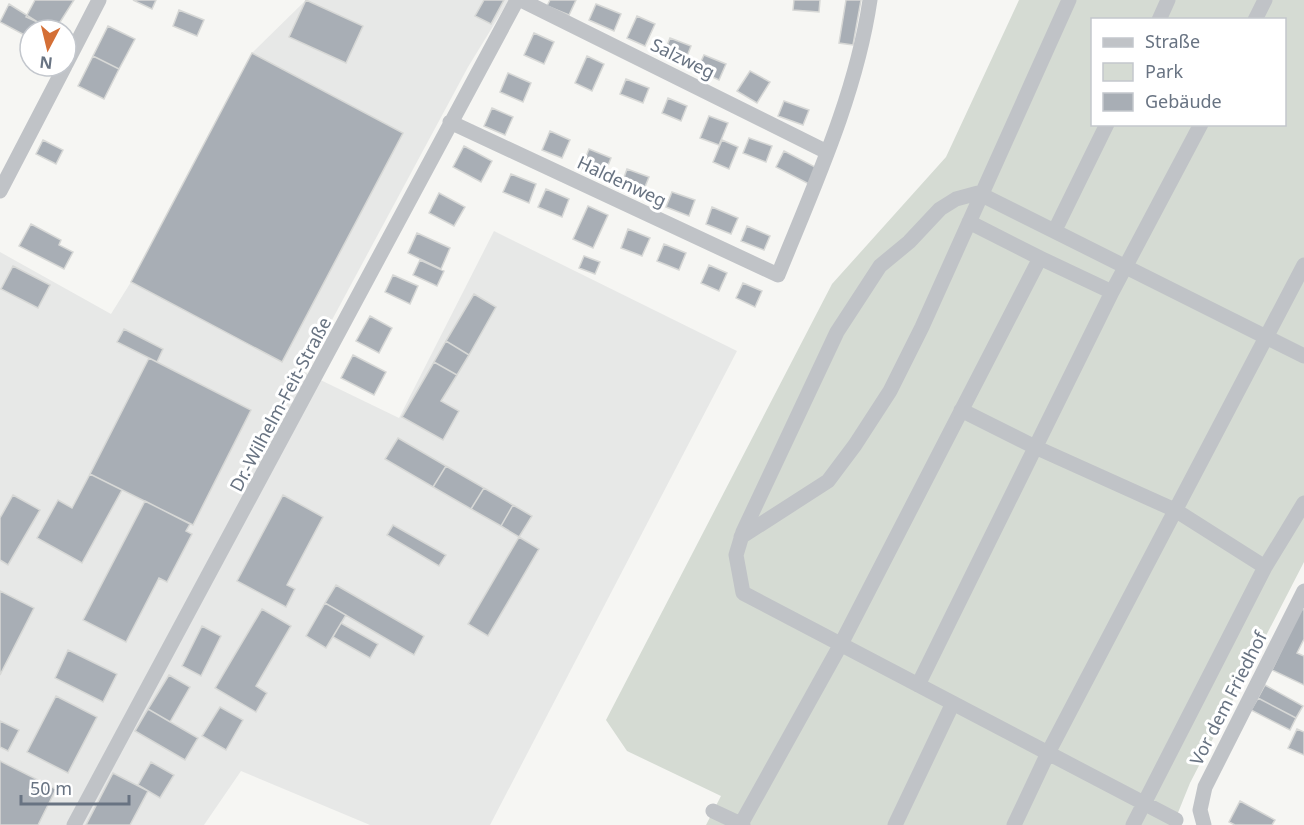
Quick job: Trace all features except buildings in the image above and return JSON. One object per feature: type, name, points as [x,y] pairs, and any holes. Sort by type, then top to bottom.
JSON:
[{"type":"street","points":[[78,40],[99,0]]},
{"type":"street","name":"Dr.-Wilhelm-Feit-Straße","points":[[74,825],[297,414],[450,123],[519,0]]},
{"type":"street","name":"Salzweg","points":[[519,0],[827,152]]},
{"type":"street","points":[[827,152],[864,45],[870,0]]},
{"type":"street","points":[[741,537],[828,481],[855,445],[899,373],[1069,0]]},
{"type":"street","points":[[1160,18],[1168,0]]},
{"type":"street","points":[[1256,18],[1265,0]]},
{"type":"street","points":[[0,191],[58,78]]},
{"type":"street","name":"Haldenweg","points":[[450,123],[778,275],[827,152]]},
{"type":"street","points":[[1055,230],[1106,126]]},
{"type":"street","points":[[918,685],[1112,292],[1200,126]]},
{"type":"street","points":[[1176,820],[743,593],[736,555],[741,537],[837,332],[880,266],[909,242],[940,208],[956,199],[982,194],[1304,356]]},
{"type":"street","points":[[969,222],[1112,292]]},
{"type":"street","points":[[713,812],[742,825],[841,644],[1040,258]]},
{"type":"street","points":[[1014,825],[1048,753],[1304,265]]},
{"type":"street","points":[[961,410],[1035,447],[1175,510],[1265,567]]},
{"type":"street","points":[[1133,825],[1265,567],[1304,502]]},
{"type":"street","name":"Vor dem Friedhof","points":[[1204,825],[1200,810],[1205,787],[1304,591]]},
{"type":"street","points":[[895,825],[953,703]]},
{"type":"shaded area","points":[[306,0],[509,0],[468,67],[304,372],[399,418],[494,231],[737,351],[490,825],[370,825],[241,771],[204,825],[0,825],[0,252],[111,314],[131,282],[252,53]]},
{"type":"green space","points":[[1019,0],[1304,0],[1304,562],[1190,783],[1173,825],[706,825],[721,796],[627,751],[606,720],[832,284],[946,157]]}]
